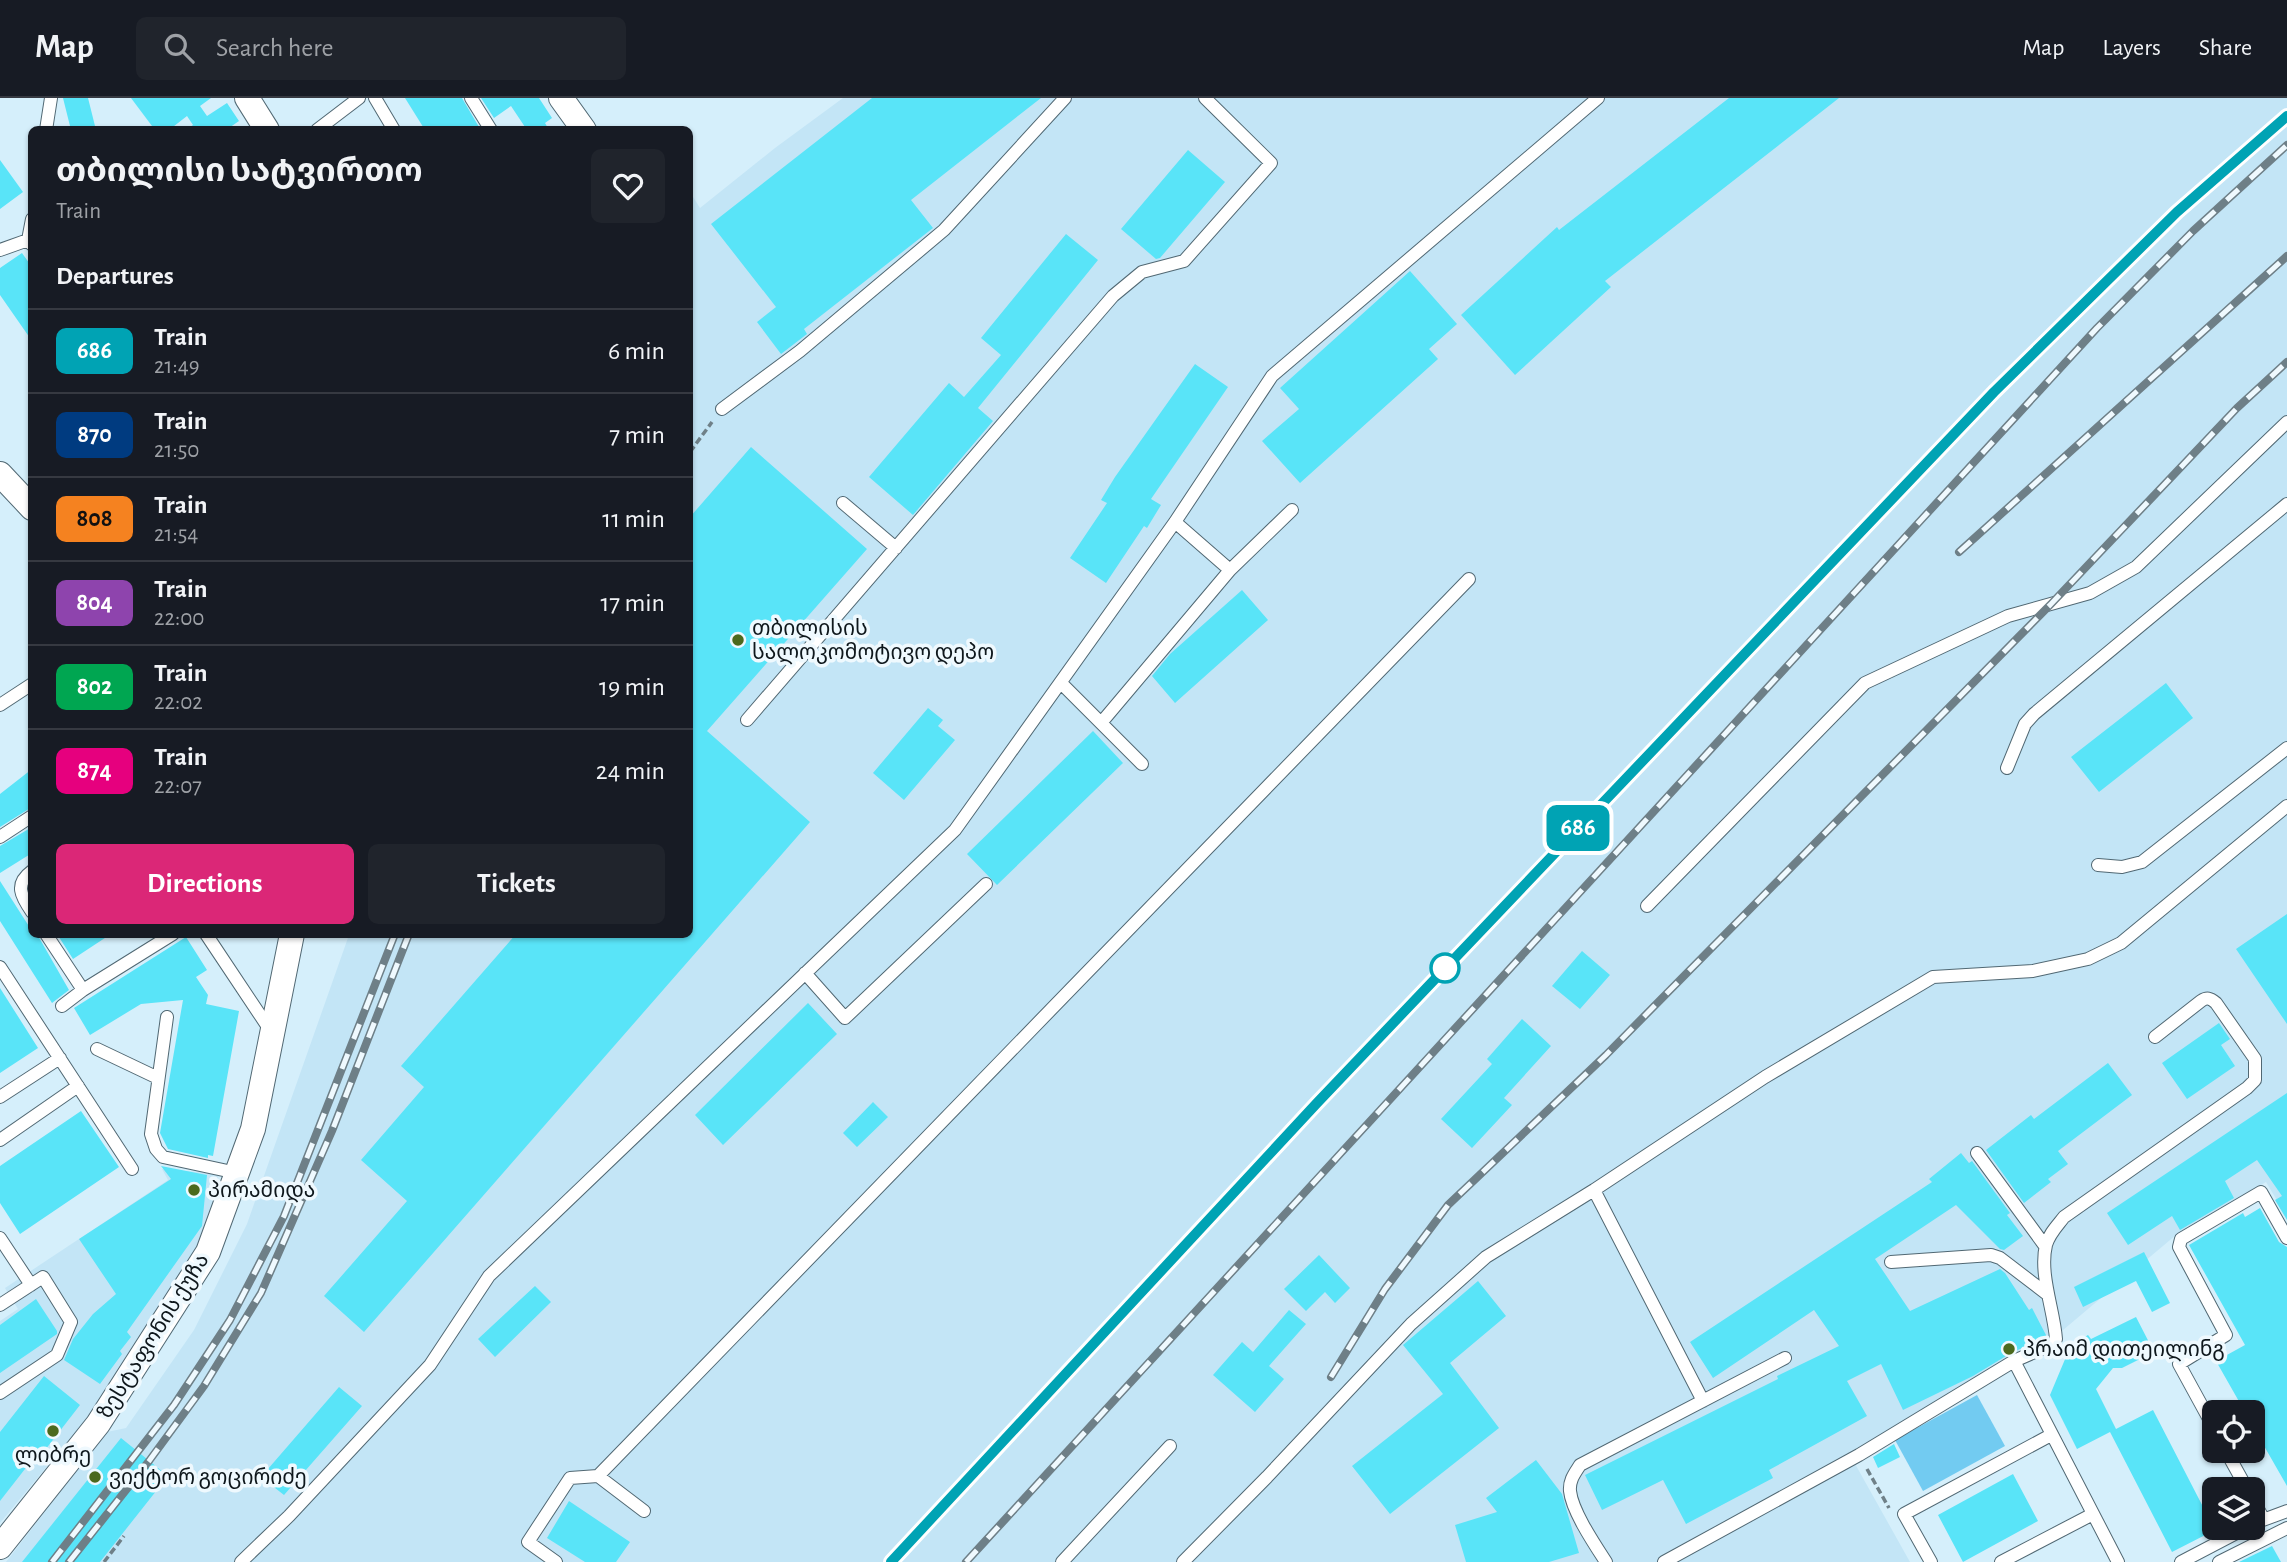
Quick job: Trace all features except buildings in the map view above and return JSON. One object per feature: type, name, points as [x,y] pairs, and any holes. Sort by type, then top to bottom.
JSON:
[{"type":"street","points":[[247,98],[264,126]]},
{"type":"street","points":[[561,98],[581,126]]},
{"type":"street","points":[[0,474],[28,504]]},
{"type":"street","name":"ზესტაფონის ქუჩა","points":[[2,1541],[98,1424],[208,1252],[253,1129],[291,938]]},
{"type":"lane","points":[[47,126],[51,98]]},
{"type":"lane","points":[[322,126],[359,98]]},
{"type":"lane","points":[[375,98],[392,126]]},
{"type":"lane","points":[[471,98],[488,126]]},
{"type":"lane","points":[[722,409],[800,351],[944,230],[1065,98]]},
{"type":"lane","points":[[747,720],[1113,296],[1142,272],[1184,261],[1271,163],[1205,98]]},
{"type":"lane","points":[[242,1562],[289,1516],[430,1365],[489,1276],[955,830],[1175,522],[1272,376],[1598,98]]},
{"type":"lane","points":[[0,250],[28,243]]},
{"type":"lane","points":[[1647,906],[1865,683],[2008,616],[2090,593],[2136,567],[2287,422]]},
{"type":"lane","points":[[843,503],[896,548]]},
{"type":"lane","points":[[2007,768],[2025,723],[2034,714],[2287,504]]},
{"type":"lane","points":[[1101,723],[1230,570],[1292,510]]},
{"type":"lane","points":[[1175,522],[1230,570]]},
{"type":"lane","points":[[598,1476],[1469,579]]},
{"type":"lane","points":[[1060,683],[1142,764]]},
{"type":"lane","points":[[0,705],[28,687]]},
{"type":"lane","points":[[2098,865],[2122,867],[2142,862],[2287,748]]},
{"type":"lane","points":[[1183,1562],[1268,1477],[1411,1324],[1486,1257],[1594,1190],[1765,1077],[1933,977],[2033,971],[2088,959],[2121,943],[2287,806]]},
{"type":"lane","points":[[0,837],[28,819]]},
{"type":"lane","points":[[28,874],[21,884],[24,901],[28,906]]},
{"type":"lane","points":[[805,973],[845,1018],[986,884]]},
{"type":"lane","points":[[49,938],[83,990]]},
{"type":"lane","points":[[61,1006],[167,938]]},
{"type":"lane","points":[[209,938],[272,1033]]},
{"type":"lane","points":[[2,974],[132,1169]]},
{"type":"lane","points":[[1664,1562],[1859,1455],[2014,1361],[2053,1344],[2056,1339],[2047,1294],[2046,1246],[2051,1233],[2064,1217],[2255,1080],[2255,1059],[2211,999],[2200,1001],[2155,1037]]},
{"type":"lane","points":[[167,1017],[151,1134],[156,1149],[163,1157],[237,1173]]},
{"type":"lane","points":[[97,1049],[158,1078]]},
{"type":"lane","points":[[0,1097],[60,1058]]},
{"type":"lane","points":[[0,1140],[78,1086]]},
{"type":"lane","points":[[1977,1153],[2046,1246]]},
{"type":"lane","points":[[1594,1190],[1703,1401]]},
{"type":"lane","points":[[2202,1406],[2179,1364],[2226,1335],[2179,1247],[2181,1239],[2261,1192],[2287,1238]]},
{"type":"lane","points":[[0,1238],[31,1285]]},
{"type":"lane","points":[[1891,1262],[1991,1255],[2000,1258],[2047,1294]]},
{"type":"lane","points":[[0,1305],[43,1277],[71,1322],[57,1355],[0,1393]]},
{"type":"lane","points":[[1605,1562],[1576,1508],[1570,1490],[1572,1476],[1580,1465],[1785,1358]]},
{"type":"lane","points":[[2014,1361],[2118,1562]]},
{"type":"lane","points":[[1931,1562],[1904,1514],[2050,1435]]},
{"type":"lane","points":[[1062,1562],[1170,1446]]},
{"type":"lane","points":[[556,1562],[528,1542],[570,1478],[598,1476],[644,1511]]},
{"type":"lane","points":[[2265,1519],[2287,1511]]},
{"type":"lane","points":[[2001,1562],[2093,1514]]},
{"type":"lane","points":[[2219,1562],[2287,1528]]},
{"type":"lane","points":[[2181,1562],[2223,1540]]},
{"type":"path","points":[[693,448],[722,409]]},
{"type":"path","points":[[1859,1455],[1891,1510],[1904,1514]]},
{"type":"path","points":[[104,1562],[124,1536]]},
{"type":"shaded area","points":[[843,98],[2287,98],[2287,1217],[2266,1182],[2176,1235],[2050,1341],[1854,1462],[1910,1562],[6,1562],[107,1432],[126,1428],[194,1330],[247,1224],[348,938],[693,938],[693,197],[700,208]]},
{"type":"shaded area","points":[[162,1169],[219,1174],[206,1234],[88,1417],[0,1523],[0,1321],[18,1309],[5,1288],[168,1180]]},
{"type":"shaded area","points":[[1977,1395],[2005,1446],[1923,1491],[1895,1440]]},
{"type":"railway","points":[[891,1562],[1317,1103],[1994,392],[2177,212],[2287,116]]},
{"type":"railway","points":[[966,1562],[2097,328],[2193,231],[2287,145]]},
{"type":"railway","points":[[1959,552],[2287,256]]},
{"type":"railway","points":[[1331,1377],[1385,1289],[1448,1205],[1606,1055],[2051,604],[2237,408],[2287,362]]},
{"type":"railway","points":[[52,1562],[174,1405],[230,1320],[284,1216],[393,938]]},
{"type":"railway","points":[[69,1562],[204,1386],[261,1293],[332,1131],[407,938]]},
{"type":"train","name":"686","points":[[891,1562],[1317,1103],[1994,392],[2177,212],[2287,116]]},
{"type":"place","name":"თბილისის სალოკომოტივო დეპო","points":[[738,640]]},
{"type":"place","name":"პირამიდა","points":[[194,1190]]},
{"type":"place","name":"პრაიმ დითეილინგ","points":[[2009,1349]]},
{"type":"place","name":"ლიბრე","points":[[53,1431]]},
{"type":"place","name":"ვიქტორ გოცირიძე","points":[[95,1477]]}]
